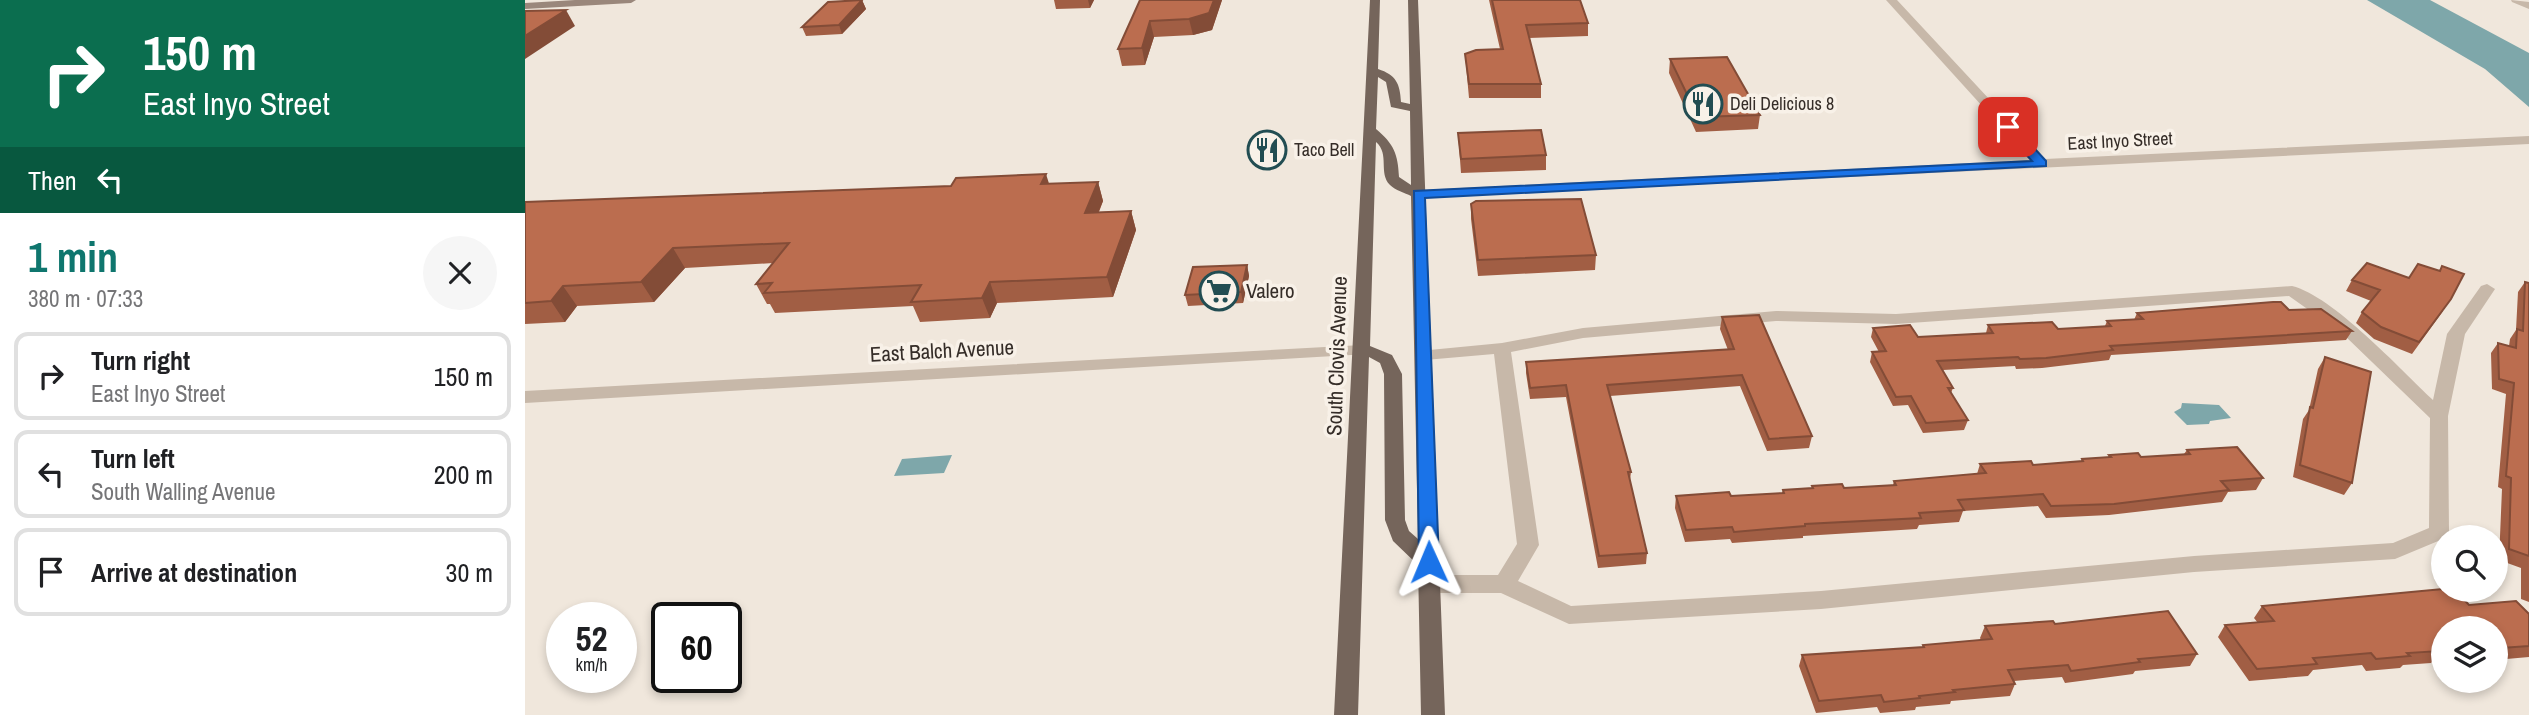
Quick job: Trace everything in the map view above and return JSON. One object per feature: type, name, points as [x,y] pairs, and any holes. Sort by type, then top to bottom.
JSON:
[{"type":"main road","points":[[525,6],[631,0]]},
{"type":"main road","name":"South Clovis Avenue","points":[[1346,715],[1375,0]]},
{"type":"main road","points":[[1413,0],[1433,715]]},
{"type":"main road","points":[[1371,71],[1388,75],[1392,80],[1395,104],[1417,109]]},
{"type":"main road","points":[[1368,129],[1387,145],[1391,155],[1392,177],[1396,183],[1419,194]]},
{"type":"main road","points":[[1362,350],[1380,353],[1389,361],[1393,373],[1395,520],[1400,535],[1429,573]]},
{"type":"street","points":[[1891,0],[2042,164]]},
{"type":"street","points":[[2516,0],[2529,6]]},
{"type":"street","name":"East Inyo Street","points":[[1419,194],[2529,140]]},
{"type":"street","points":[[1429,573],[1504,584],[1569,615],[1821,600],[2194,564],[2395,551],[2439,532],[2439,415],[2456,334],[2487,289]]},
{"type":"street","points":[[1425,355],[1502,348],[1583,333],[1776,316],[1896,318],[2292,292],[2314,303],[2340,324],[2439,415]]},
{"type":"street","points":[[1502,348],[1528,545],[1504,584]]},
{"type":"street","name":"East Balch Avenue","points":[[525,397],[1362,350]]},
{"type":"water","points":[[2367,0],[2430,0],[2529,53],[2529,107],[2485,69]]},
{"type":"water","points":[[2182,403],[2219,405],[2231,418],[2210,421],[2209,424],[2187,425],[2174,412],[2181,408]]},
{"type":"water","points":[[952,455],[944,473],[894,476],[902,459]]},
{"type":"building","points":[[862,0],[839,25],[802,27],[828,2]]},
{"type":"building","points":[[1140,0],[1214,0],[1209,13],[1189,19],[1150,21],[1142,48],[1118,49]]},
{"type":"building","points":[[1492,0],[1580,0],[1588,23],[1526,25],[1541,84],[1469,84],[1465,54],[1476,50],[1503,49]]},
{"type":"building","points":[[566,10],[525,36],[525,11]]},
{"type":"building","points":[[1727,57],[1760,115],[1698,117],[1670,59]]},
{"type":"building","points":[[1541,130],[1546,155],[1461,159],[1458,133]]},
{"type":"building","points":[[1046,174],[1041,184],[1098,182],[1085,213],[1131,211],[1107,277],[990,282],[982,298],[911,302],[921,285],[764,293],[772,283],[756,284],[789,243],[673,248],[641,282],[563,286],[551,301],[525,303],[525,202],[951,186],[956,178]]},
{"type":"building","points":[[1581,199],[1596,255],[1478,260],[1471,204],[1476,201]]},
{"type":"building","points":[[2367,263],[2409,278],[2418,264],[2440,271],[2442,266],[2464,274],[2451,299],[2419,342],[2381,327],[2362,312],[2380,290],[2352,280]]},
{"type":"building","points":[[1247,265],[1241,292],[1185,295],[1193,267]]},
{"type":"building","points":[[2525,282],[2529,283],[2529,556],[2509,549],[2511,478],[2506,476],[2514,383],[2499,379],[2498,343],[2516,348],[2517,329],[2523,331]]},
{"type":"building","points":[[2281,302],[2289,310],[2321,309],[2352,331],[2110,346],[2113,350],[2046,358],[1937,361],[1953,388],[1948,388],[1968,420],[1926,423],[1911,396],[1896,397],[1872,352],[1886,351],[1873,328],[1910,325],[1918,337],[1993,333],[1988,325],[2052,322],[2058,329],[2111,326],[2107,321],[2143,319],[2137,313]]},
{"type":"building","points":[[1759,315],[1812,436],[1769,439],[1742,375],[1607,385],[1631,472],[1628,472],[1647,553],[1599,556],[1566,385],[1530,388],[1526,362],[1734,349],[1722,317]]},
{"type":"building","points":[[2325,357],[2371,372],[2352,483],[2300,465],[2310,407],[2313,408]]},
{"type":"building","points":[[2237,447],[2263,478],[2221,481],[2229,490],[2114,504],[2051,506],[2043,494],[1958,500],[1964,510],[1919,513],[1921,518],[1805,524],[1734,532],[1732,527],[1686,530],[1676,496],[1729,492],[1731,496],[1784,493],[1783,490],[1842,484],[1844,488],[1896,485],[1894,481],[1986,473],[1980,464],[2031,461],[2033,465],[2111,457],[2109,455],[2138,453],[2141,457],[2190,454],[2187,450]]},
{"type":"building","points":[[2431,590],[2431,602],[2466,602],[2469,605],[2516,601],[2529,614],[2529,646],[2508,648],[2508,616],[2431,616],[2431,652],[2376,659],[2371,653],[2313,658],[2317,664],[2257,669],[2225,625],[2274,621],[2262,606]]},
{"type":"building","points":[[2168,611],[2197,654],[2138,659],[2140,662],[2071,671],[2068,665],[2008,670],[2015,684],[1953,690],[1955,692],[1919,696],[1920,698],[1884,702],[1881,695],[1819,701],[1802,655],[1924,647],[1923,645],[1992,639],[1985,626],[2053,621],[2055,624]]},
{"type":"place","name":"Deli Delicious 8","points":[[1703,104]]},
{"type":"place","name":"Taco Bell","points":[[1267,150]]},
{"type":"place","name":"Valero","points":[[1219,291]]},
{"type":"route","points":[[1429,562],[1419,194],[2042,164],[2008,127]]}]
